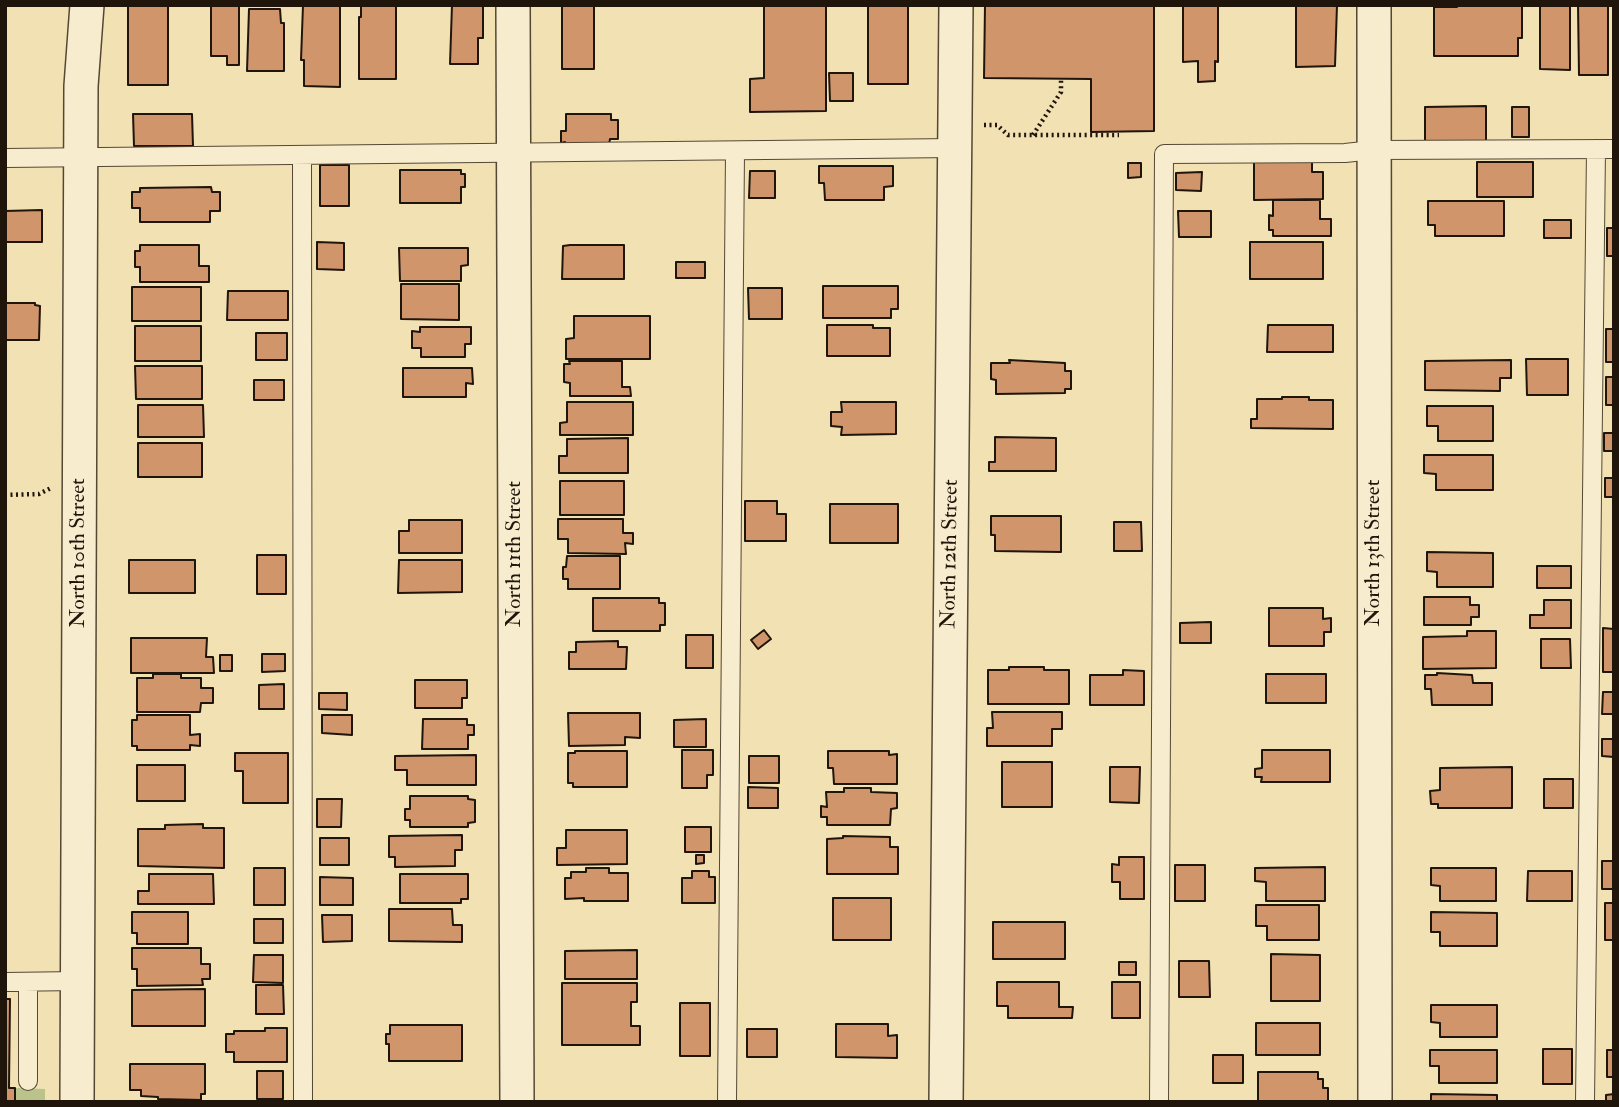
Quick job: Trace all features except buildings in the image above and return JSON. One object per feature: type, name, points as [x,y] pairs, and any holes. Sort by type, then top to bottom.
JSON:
[{"type":"street","name":"North 10th Street","points":[[77,1102],[80,86],[87,5]]},
{"type":"street","name":"North 11th Street","points":[[513,5],[517,1102]]},
{"type":"street","name":"North 12th Street","points":[[946,1102],[965,137],[956,5]]},
{"type":"street","name":"North 13th Street","points":[[1374,5],[1375,1102]]},
{"type":"lane","points":[[5,158],[735,151],[965,137]]},
{"type":"lane","points":[[1159,1102],[1164,154],[1605,149],[1585,1102]]},
{"type":"lane","points":[[727,1102],[735,151]]},
{"type":"lane","points":[[302,156],[303,1102]]},
{"type":"lane","points":[[5,982],[78,981]]},
{"type":"lane","points":[[28,982],[28,1081]]},
{"type":"path","points":[[1033,135],[1061,92],[1061,79]]},
{"type":"path","points":[[965,137],[997,125],[1008,135],[1119,135]]},
{"type":"path","points":[[5,495],[39,494],[58,484]]},
{"type":"green space","points":[[15,1088],[45,1089],[45,1102],[15,1102]]}]
